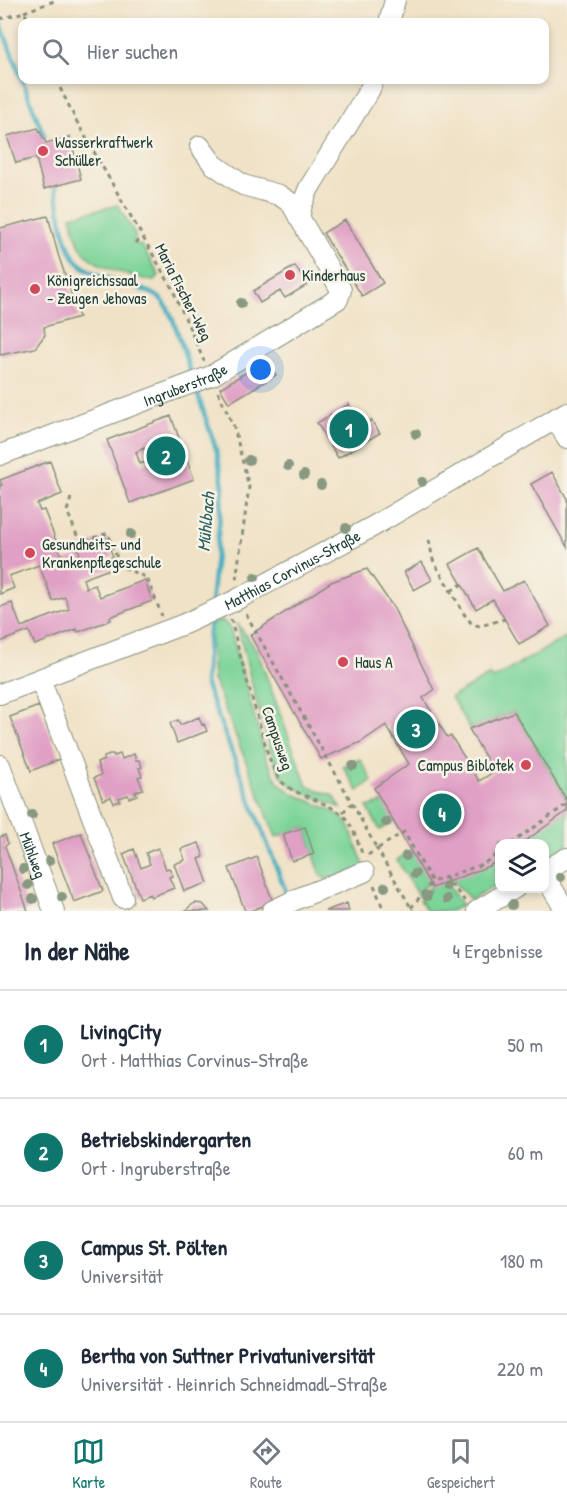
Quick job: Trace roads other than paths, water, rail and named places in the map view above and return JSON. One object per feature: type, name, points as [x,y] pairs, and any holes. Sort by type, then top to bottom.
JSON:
[{"type":"street","points":[[390,18],[395,0]]},
{"type":"street","points":[[299,218],[309,189],[372,84]]},
{"type":"street","name":"Ingruberstraße","points":[[0,455],[208,378],[338,299],[341,290],[291,203],[279,195],[243,185],[213,164],[200,146]]},
{"type":"street","points":[[561,415],[567,438]]},
{"type":"street","name":"Matthias Corvinus-Straße","points":[[0,694],[176,627],[240,607],[561,415]]},
{"type":"street","points":[[40,679],[123,898]]},
{"type":"street","name":"Mühlweg","points":[[0,765],[54,911]]},
{"type":"street","points":[[549,870],[567,858]]},
{"type":"street","points":[[276,909],[367,870]]},
{"type":"street","points":[[549,882],[566,911]]},
{"type":"street","points":[[472,908],[504,893]]},
{"type":"waterway","name":"Mühlbach","points":[[0,23],[18,69]]},
{"type":"waterway","name":"Mühlbach","points":[[24,84],[44,136]]},
{"type":"waterway","name":"Mühlbach","points":[[55,187],[63,229],[75,258],[95,273],[147,291],[160,298],[170,313],[192,378]]},
{"type":"waterway","name":"Mühlbach","points":[[195,386],[217,452],[223,486],[211,604]]},
{"type":"waterway","name":"Mühlbach","points":[[210,618],[205,683],[288,897]]},
{"type":"place","name":"Wasserkraftwerk Schüller","points":[[43,151]]},
{"type":"place","name":"Kinderhaus","points":[[290,275]]},
{"type":"place","name":"Königreichssaal - Zeugen Jehovas","points":[[35,289]]},
{"type":"place","name":"LivingCity","points":[[349,429]]},
{"type":"place","name":"Betriebskindergarten","points":[[166,456]]},
{"type":"place","name":"Gesundheits- und Krankenpflegeschule","points":[[30,553]]},
{"type":"place","name":"Haus A","points":[[343,662]]},
{"type":"place","name":"Campus St. Pölten","points":[[416,729]]},
{"type":"place","name":"Campus Biblotek","points":[[526,765]]},
{"type":"place","name":"Bertha von Suttner Privatuniversität","points":[[442,813]]}]
